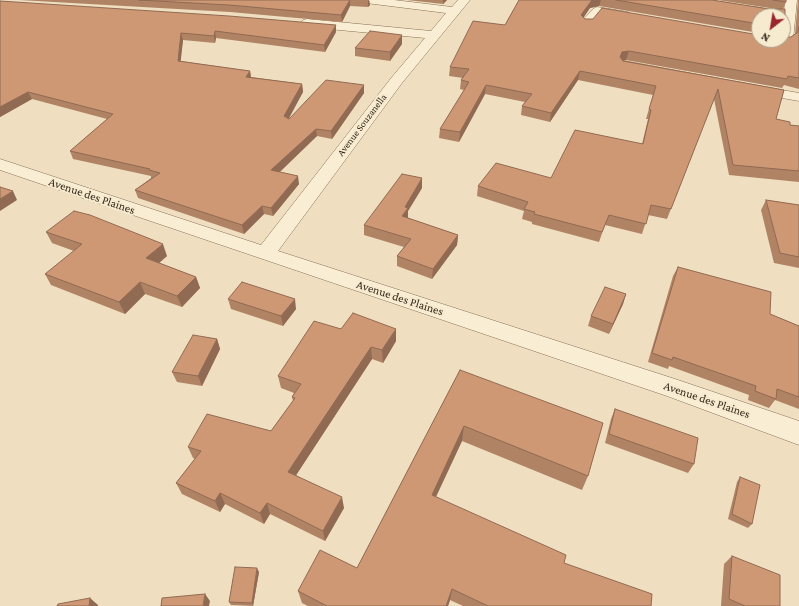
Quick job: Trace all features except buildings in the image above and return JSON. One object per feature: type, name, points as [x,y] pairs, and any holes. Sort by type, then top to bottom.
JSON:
[{"type":"street","points":[[366,0],[460,5]]},
{"type":"street","name":"Avenue Souzanella","points":[[265,254],[397,80],[460,5]]},
{"type":"street","points":[[742,9],[751,10]]},
{"type":"street","points":[[587,23],[597,11],[642,18]]},
{"type":"street","points":[[293,22],[434,35]]},
{"type":"street","points":[[739,86],[799,97]]},
{"type":"street","points":[[0,183],[10,168]]},
{"type":"street","name":"Avenue des Plaines","points":[[10,168],[675,389],[799,433]]}]
